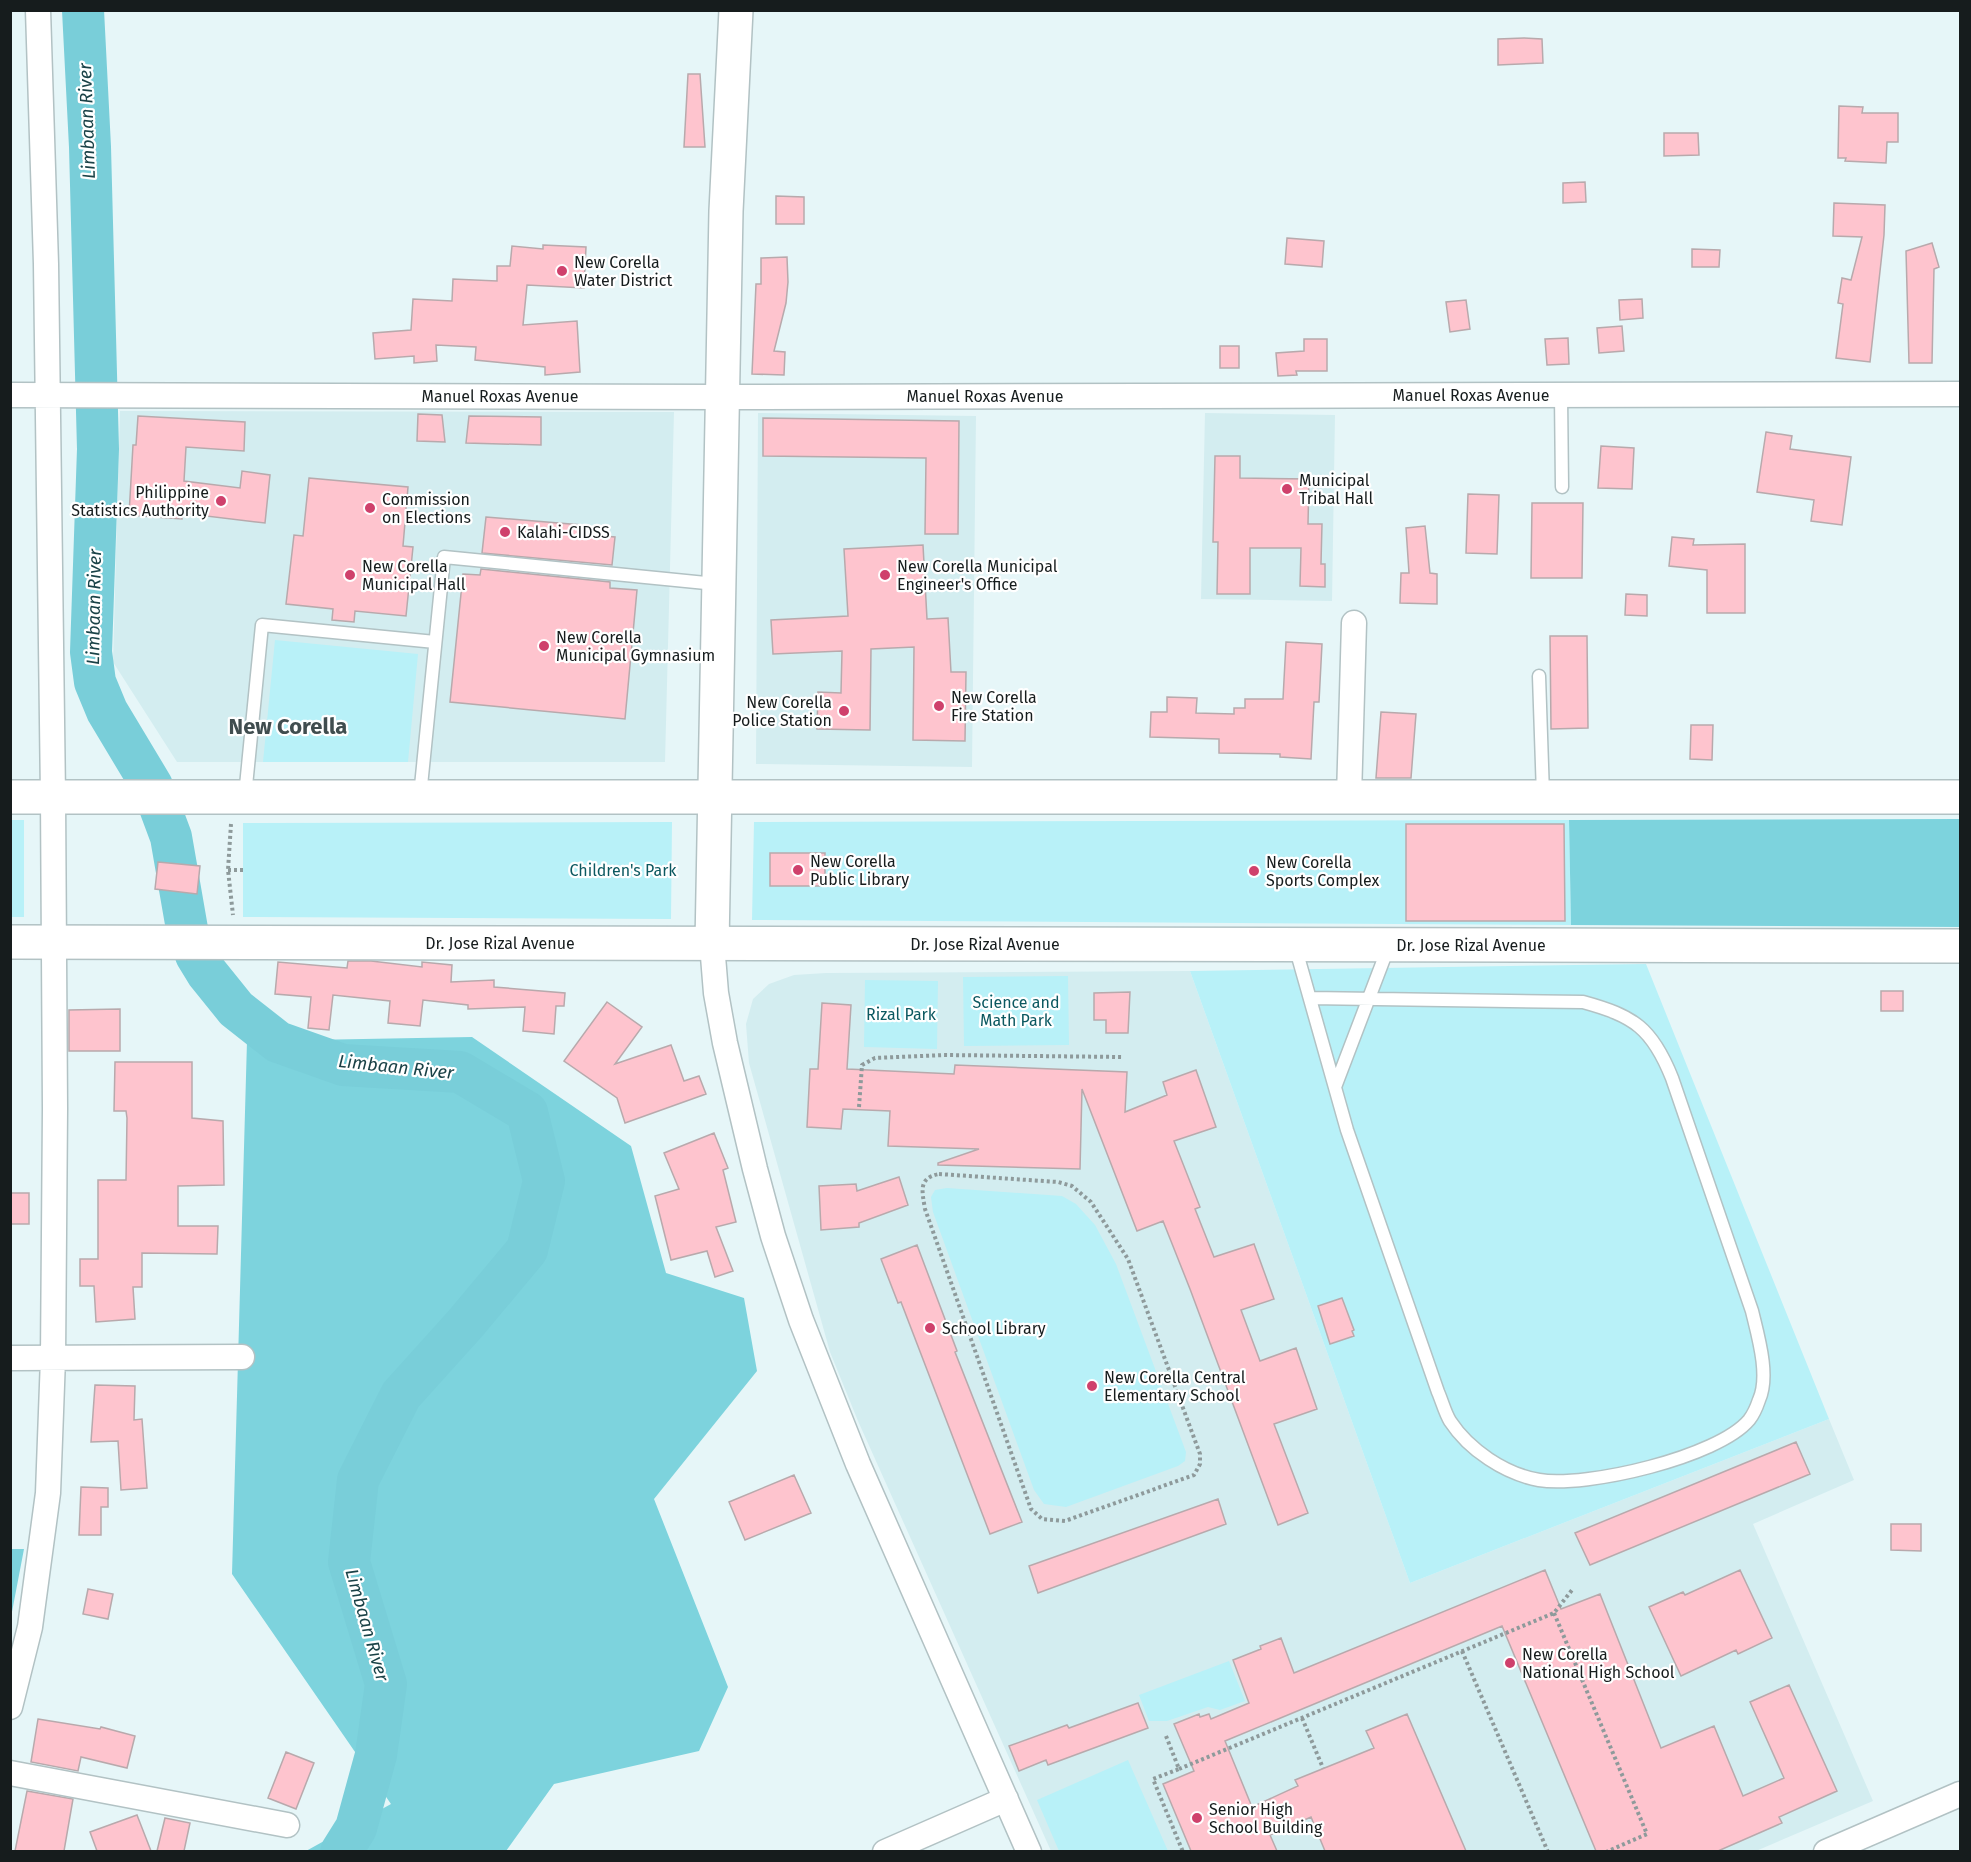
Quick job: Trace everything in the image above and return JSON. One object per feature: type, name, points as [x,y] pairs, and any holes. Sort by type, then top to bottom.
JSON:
[{"type":"main road","points":[[712,944],[726,211],[736,10]]},
{"type":"main road","points":[[10,797],[1960,797]]},
{"type":"main road","name":"Dr. Jose Rizal Avenue","points":[[10,942],[1960,946]]},
{"type":"street","points":[[10,1707],[30,1627],[48,1493],[52,1358],[55,1121],[54,943],[45,205],[38,10]]},
{"type":"street","name":"Manuel Roxas Avenue","points":[[10,395],[722,397],[1960,394]]},
{"type":"street","points":[[1348,797],[1354,623]]},
{"type":"street","points":[[712,944],[716,993],[725,1043],[773,1236],[801,1320],[858,1464],[1029,1851]]},
{"type":"street","points":[[10,1358],[242,1357]]},
{"type":"street","points":[[10,1773],[287,1825]]},
{"type":"street","points":[[1826,1851],[1960,1794]]},
{"type":"street","points":[[885,1851],[1006,1799]]},
{"type":"lane","points":[[1562,395],[1562,487]]},
{"type":"lane","points":[[420,797],[444,557],[719,584]]},
{"type":"lane","points":[[241,797],[262,625],[435,642]]},
{"type":"lane","points":[[1539,676],[1543,797]]},
{"type":"lane","points":[[1294,945],[1347,1130],[1438,1392],[1449,1420],[1471,1445],[1506,1469],[1539,1480],[1585,1480],[1632,1472],[1691,1453],[1728,1437],[1749,1420],[1761,1398],[1763,1374],[1760,1344],[1752,1311],[1672,1078],[1651,1036],[1632,1020],[1583,1002],[1310,998]]},
{"type":"lane","points":[[1335,1087],[1389,945]]},
{"type":"path","points":[[233,943],[234,919],[229,894],[228,870],[232,816],[241,797]]},
{"type":"path","points":[[228,870],[243,870]]},
{"type":"path","points":[[859,1107],[862,1065],[875,1058],[944,1055],[1122,1057]]},
{"type":"path","points":[[939,1174],[1058,1182],[1072,1186],[1091,1202],[1128,1259],[1200,1454],[1200,1464],[1194,1475],[1065,1521],[1042,1519],[1031,1509],[925,1209],[922,1192],[925,1180],[939,1174]]},
{"type":"path","points":[[1183,1851],[1153,1779],[1554,1613],[1572,1590]]},
{"type":"path","points":[[1554,1613],[1647,1834],[1606,1851]]},
{"type":"path","points":[[1462,1651],[1548,1851]]},
{"type":"path","points":[[1302,1718],[1323,1768]]},
{"type":"path","points":[[1166,1736],[1179,1769]]},
{"type":"shaded area","points":[[120,411],[674,412],[665,762],[177,762],[113,662]]},
{"type":"shaded area","points":[[758,413],[976,416],[972,767],[756,764]]},
{"type":"shaded area","points":[[1205,413],[1335,415],[1332,601],[1201,599]]},
{"type":"shaded area","points":[[1960,819],[1960,927],[1571,925],[1569,820]]},
{"type":"shaded area","name":"New Corella Central Elementary School","points":[[1190,971],[1410,1583],[1829,1419],[1854,1480],[1753,1524],[1873,1801],[1756,1851],[1051,1851],[858,1421],[830,1352],[749,1063],[746,1024],[753,999],[769,984],[794,975]]},
{"type":"shaded area","points":[[472,1037],[631,1146],[666,1273],[744,1298],[757,1371],[654,1499],[728,1687],[699,1751],[554,1784],[506,1851],[306,1851],[391,1804],[232,1574],[247,1041]]},
{"type":"shaded area","points":[[10,1549],[24,1549],[11,1617]]},
{"type":"green space","points":[[275,640],[418,654],[408,762],[263,762]]},
{"type":"green space","points":[[11,820],[24,820],[24,917],[11,917]]},
{"type":"green space","name":"New Corella Sports Complex","points":[[1569,820],[1571,925],[752,920],[754,822]]},
{"type":"green space","name":"Children's Park","points":[[672,822],[671,919],[243,917],[243,823]]},
{"type":"green space","points":[[1646,964],[1829,1419],[1410,1583],[1190,971]]},
{"type":"green space","name":"Science and Math Park","points":[[1068,976],[1069,1045],[964,1046],[963,977]]},
{"type":"green space","name":"Rizal Park","points":[[865,980],[938,981],[937,1049],[864,1047]]},
{"type":"green space","points":[[947,1188],[1062,1196],[1076,1204],[1095,1225],[1116,1264],[1186,1452],[1185,1461],[1178,1466],[1066,1507],[1044,1504],[1034,1490],[933,1212],[931,1197],[935,1190]]},
{"type":"green space","points":[[1229,1661],[1245,1701],[1220,1710],[1208,1707],[1167,1721],[1149,1721],[1139,1695]]},
{"type":"green space","points":[[1128,1760],[1168,1851],[1059,1851],[1037,1800]]},
{"type":"building","points":[[1498,39],[1542,39],[1543,63],[1498,65]]},
{"type":"building","points":[[688,74],[700,74],[705,147],[684,147]]},
{"type":"building","points":[[1839,106],[1863,107],[1862,113],[1898,113],[1898,142],[1887,142],[1886,163],[1845,161],[1846,158],[1838,158]]},
{"type":"building","points":[[1664,133],[1698,133],[1699,155],[1664,156]]},
{"type":"building","points":[[1585,182],[1586,202],[1563,203],[1563,183]]},
{"type":"building","points":[[776,196],[804,197],[804,224],[776,224]]},
{"type":"building","points":[[1834,203],[1885,205],[1884,235],[1870,362],[1836,358],[1843,304],[1838,303],[1842,278],[1851,280],[1862,237],[1833,236]]},
{"type":"building","points":[[1287,238],[1324,241],[1322,267],[1285,264]]},
{"type":"building","points":[[1932,243],[1939,267],[1934,269],[1932,363],[1909,363],[1906,251]]},
{"type":"building","points":[[543,245],[586,247],[584,288],[527,285],[523,325],[577,321],[580,372],[545,375],[545,367],[475,360],[476,347],[436,345],[437,361],[414,363],[414,356],[375,359],[373,333],[411,330],[413,299],[452,301],[453,279],[497,281],[497,266],[510,266],[512,246],[543,249]]},
{"type":"building","points":[[1692,249],[1720,250],[1719,267],[1692,267]]},
{"type":"building","points":[[787,257],[786,303],[774,351],[785,352],[784,375],[752,374],[756,284],[761,284],[761,258]]},
{"type":"building","points":[[1642,299],[1643,318],[1620,320],[1619,300]]},
{"type":"building","points":[[1466,300],[1470,329],[1450,332],[1446,302]]},
{"type":"building","points":[[1622,326],[1624,351],[1599,353],[1597,328]]},
{"type":"building","points":[[1568,338],[1569,364],[1547,365],[1545,339]]},
{"type":"building","points":[[1304,339],[1327,339],[1327,371],[1296,371],[1297,375],[1278,376],[1276,353],[1304,351]]},
{"type":"building","points":[[1220,346],[1239,346],[1239,368],[1220,368]]},
{"type":"building","points":[[418,414],[442,415],[445,442],[417,441]]},
{"type":"building","points":[[138,416],[245,422],[244,451],[186,447],[184,481],[240,488],[242,471],[270,475],[265,523],[182,513],[182,519],[129,515],[133,445],[136,445]]},
{"type":"building","points":[[469,416],[541,417],[541,445],[466,443]]},
{"type":"building","points":[[763,418],[959,421],[958,534],[925,534],[926,458],[763,456]]},
{"type":"building","points":[[1766,432],[1792,436],[1790,449],[1851,457],[1842,525],[1811,521],[1814,500],[1757,492]]},
{"type":"building","points":[[1601,446],[1634,448],[1632,489],[1598,488]]},
{"type":"building","points":[[1215,456],[1240,456],[1240,478],[1309,479],[1308,524],[1322,524],[1321,564],[1325,564],[1325,587],[1300,586],[1301,548],[1250,548],[1250,594],[1217,594],[1218,542],[1213,542]]},
{"type":"building","points":[[309,478],[408,487],[403,546],[413,547],[406,616],[355,611],[354,622],[332,620],[333,609],[286,604],[294,535],[303,536]]},
{"type":"building","points":[[1468,494],[1499,495],[1497,554],[1466,553]]},
{"type":"building","points":[[1532,503],[1583,503],[1582,578],[1531,578]]},
{"type":"building","points":[[486,517],[582,525],[581,534],[615,537],[612,565],[482,553]]},
{"type":"building","points":[[1425,526],[1430,573],[1437,574],[1437,604],[1400,603],[1401,573],[1409,573],[1406,528]]},
{"type":"building","points":[[1672,537],[1694,539],[1693,545],[1745,544],[1745,613],[1707,613],[1707,570],[1669,566]]},
{"type":"building","points":[[923,545],[927,619],[948,618],[951,672],[966,672],[965,741],[913,740],[914,647],[871,649],[870,730],[817,729],[818,692],[841,693],[842,651],[773,654],[771,620],[848,616],[844,549]]},
{"type":"building","name":"New Corella Municipal Gymnasium","points":[[481,569],[610,582],[610,588],[637,590],[625,719],[450,702],[463,574],[480,575]]},
{"type":"building","points":[[1626,594],[1647,595],[1647,616],[1625,615]]},
{"type":"building","points":[[1550,636],[1587,636],[1588,728],[1551,729]]},
{"type":"building","points":[[1286,642],[1322,644],[1319,702],[1314,702],[1311,759],[1280,757],[1280,754],[1219,753],[1219,739],[1150,737],[1151,712],[1167,712],[1167,697],[1197,698],[1196,713],[1234,714],[1234,708],[1245,708],[1245,699],[1283,699]]},
{"type":"building","points":[[1381,712],[1416,714],[1411,778],[1376,778]]},
{"type":"building","points":[[1691,725],[1713,725],[1712,760],[1690,759]]},
{"type":"building","points":[[1406,824],[1564,824],[1565,921],[1406,921]]},
{"type":"building","name":"New Corella Public Library","points":[[770,853],[825,853],[825,886],[770,886]]},
{"type":"building","points":[[158,862],[200,866],[197,894],[155,889]]},
{"type":"building","points":[[348,961],[371,961],[422,967],[422,962],[452,965],[451,982],[494,980],[494,987],[565,993],[564,1006],[556,1006],[554,1034],[523,1031],[525,1007],[468,1009],[468,1005],[423,1000],[420,1026],[388,1023],[390,1001],[333,995],[329,1030],[308,1028],[311,997],[275,994],[278,962],[347,968]]},
{"type":"building","points":[[1881,991],[1903,991],[1903,1011],[1881,1011]]},
{"type":"building","points":[[1130,992],[1128,1033],[1106,1033],[1106,1020],[1094,1020],[1094,993]]},
{"type":"building","points":[[607,1002],[642,1027],[615,1064],[671,1045],[684,1081],[699,1076],[706,1094],[625,1123],[617,1098],[564,1061]]},
{"type":"building","points":[[822,1003],[851,1005],[847,1069],[954,1074],[955,1065],[1127,1072],[1125,1112],[1167,1095],[1163,1082],[1196,1070],[1216,1127],[1174,1141],[1200,1207],[1195,1209],[1214,1257],[1254,1244],[1274,1299],[1241,1310],[1260,1361],[1296,1348],[1317,1409],[1274,1424],[1308,1513],[1278,1525],[1163,1221],[1137,1231],[1082,1089],[1080,1169],[938,1165],[938,1163],[979,1149],[888,1146],[890,1111],[843,1109],[841,1129],[807,1127],[810,1069],[818,1069]]},
{"type":"building","points":[[120,1009],[120,1051],[69,1051],[69,1010]]},
{"type":"building","points":[[115,1062],[192,1062],[192,1118],[223,1121],[224,1185],[178,1186],[178,1226],[218,1226],[217,1254],[142,1253],[142,1287],[133,1287],[135,1319],[96,1322],[94,1286],[80,1286],[80,1259],[98,1259],[98,1180],[126,1180],[127,1118],[126,1111],[114,1111]]},
{"type":"building","points":[[714,1133],[728,1168],[723,1170],[736,1222],[716,1227],[733,1271],[715,1277],[707,1251],[671,1260],[655,1196],[679,1189],[664,1153]]},
{"type":"building","points":[[899,1177],[908,1205],[859,1223],[859,1227],[821,1230],[819,1186],[856,1184],[857,1191]]},
{"type":"building","points":[[10,1193],[29,1193],[29,1224],[10,1224]]},
{"type":"building","points":[[917,1245],[957,1351],[955,1352],[1022,1522],[990,1534],[901,1302],[898,1303],[881,1259]]},
{"type":"building","points":[[1342,1298],[1354,1330],[1352,1331],[1354,1336],[1330,1344],[1318,1306]]},
{"type":"building","points":[[95,1385],[135,1386],[134,1420],[142,1419],[147,1488],[121,1490],[118,1441],[91,1442]]},
{"type":"building","points":[[1796,1442],[1810,1474],[1590,1565],[1575,1533]]},
{"type":"building","points":[[794,1475],[811,1513],[745,1540],[729,1502]]},
{"type":"building","points":[[81,1487],[108,1488],[108,1507],[101,1507],[101,1535],[79,1535]]},
{"type":"building","points":[[1218,1499],[1226,1524],[1038,1593],[1029,1566]]},
{"type":"building","points":[[1891,1524],[1921,1524],[1921,1551],[1891,1550]]},
{"type":"building","points":[[1545,1570],[1561,1609],[1600,1594],[1661,1748],[1714,1726],[1743,1796],[1784,1778],[1750,1702],[1789,1685],[1837,1791],[1779,1817],[1782,1823],[1718,1851],[1596,1851],[1502,1626],[1225,1741],[1252,1807],[1298,1786],[1295,1780],[1374,1748],[1366,1731],[1407,1714],[1466,1851],[1325,1851],[1311,1817],[1270,1835],[1277,1851],[1191,1851],[1163,1784],[1194,1771],[1174,1724],[1199,1714],[1200,1717],[1209,1714],[1211,1719],[1249,1703],[1233,1660],[1281,1638],[1294,1673]]},
{"type":"building","points":[[1740,1570],[1772,1638],[1738,1654],[1736,1650],[1681,1676],[1649,1607],[1683,1592],[1685,1595]]},
{"type":"building","points":[[88,1589],[113,1594],[108,1619],[83,1614]]},
{"type":"building","points":[[1138,1703],[1148,1728],[1048,1765],[1046,1760],[1019,1771],[1009,1746],[1067,1725],[1069,1728]]},
{"type":"building","points":[[38,1719],[100,1729],[101,1727],[135,1736],[127,1768],[81,1757],[78,1771],[31,1762]]},
{"type":"building","points":[[286,1752],[314,1763],[296,1809],[268,1798]]},
{"type":"building","points":[[27,1791],[73,1799],[64,1851],[15,1851]]},
{"type":"building","points":[[137,1815],[151,1851],[97,1851],[90,1832]]},
{"type":"building","points":[[165,1818],[190,1823],[184,1851],[157,1851]]},
{"type":"waterway","name":"Limbaan River","points":[[83,10],[90,147],[98,449],[91,652],[95,682],[107,711],[152,786],[171,837],[187,929],[196,955],[207,973],[236,1009],[278,1042],[343,1065],[460,1072],[527,1112],[544,1181],[527,1250],[401,1395],[358,1480],[349,1562],[386,1684],[376,1755],[356,1828],[341,1852]]},
{"type":"place","name":"New Corella Water District","points":[[562,271]]},
{"type":"place","name":"Municipal Tribal Hall","points":[[1287,489]]},
{"type":"place","name":"Philippine Statistics Authority","points":[[221,501]]},
{"type":"place","name":"Commission on Elections","points":[[370,508]]},
{"type":"place","name":"Kalahi-CIDSS","points":[[505,532]]},
{"type":"place","name":"New Corella Municipal Hall","points":[[350,575]]},
{"type":"place","name":"New Corella Municipal Engineer's Office","points":[[885,575]]},
{"type":"place","name":"New Corella Municipal Gymnasium","points":[[544,646]]},
{"type":"place","name":"New Corella Fire Station","points":[[939,706]]},
{"type":"place","name":"New Corella Police Station","points":[[844,711]]},
{"type":"place","name":"New Corella Public Library","points":[[798,870]]},
{"type":"place","name":"New Corella Sports Complex","points":[[1254,871]]},
{"type":"place","name":"School Library","points":[[930,1328]]},
{"type":"place","name":"New Corella Central Elementary School","points":[[1092,1386]]},
{"type":"place","name":"New Corella National High School","points":[[1510,1663]]},
{"type":"place","name":"Senior High School Building","points":[[1197,1818]]},
{"type":"district","name":"New Corella","points":[[288,726]]}]
